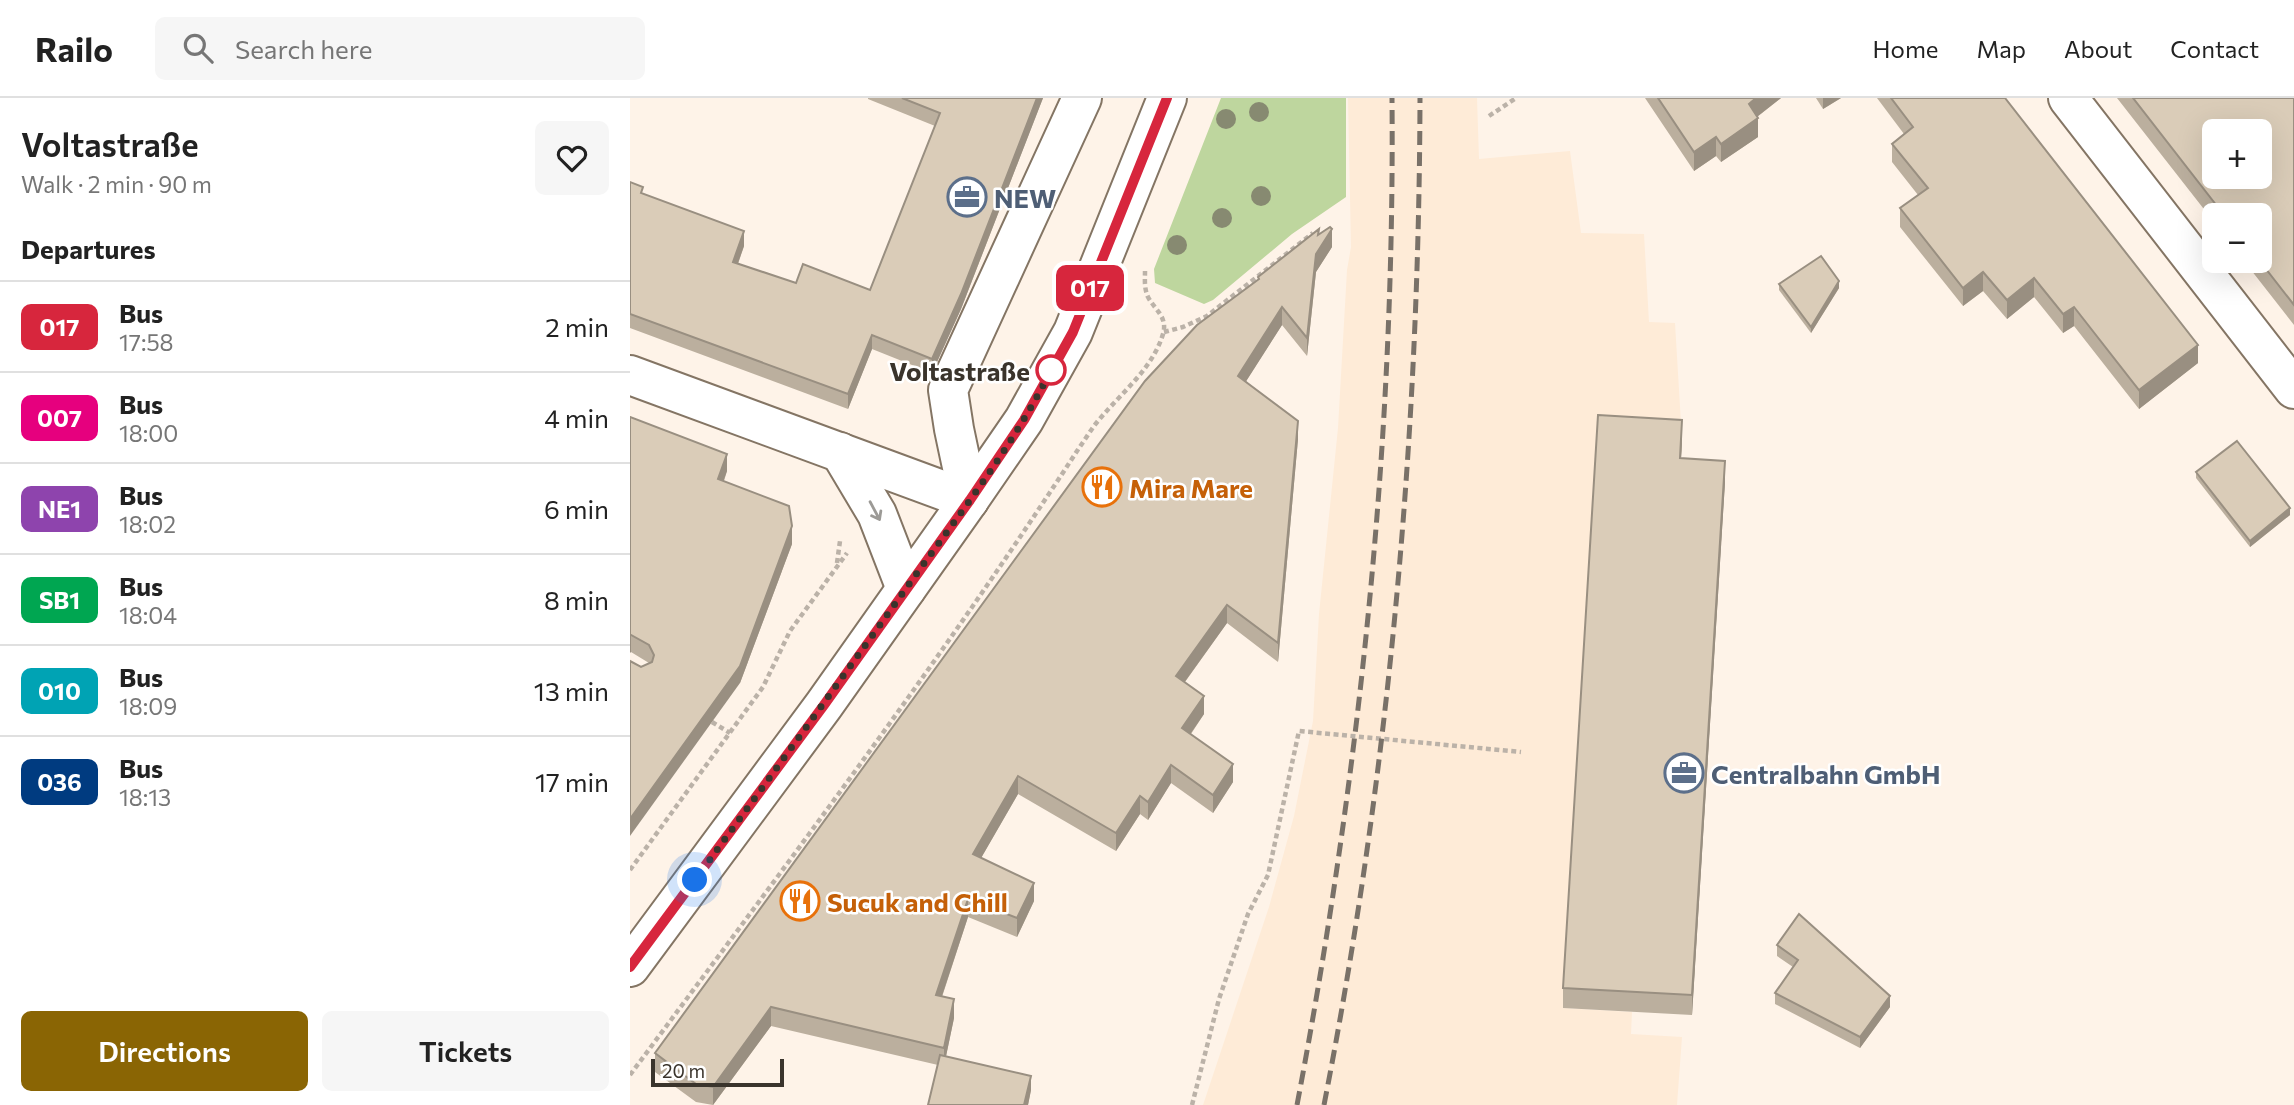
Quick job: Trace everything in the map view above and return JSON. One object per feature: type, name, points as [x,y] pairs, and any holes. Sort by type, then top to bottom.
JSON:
[{"type":"street","points":[[970,500],[948,390],[1082,98]]},
{"type":"street","points":[[630,967],[824,705],[1024,420],[1073,332],[1167,98]]},
{"type":"street","points":[[2068,98],[2294,389]]},
{"type":"street","points":[[630,375],[970,500]]},
{"type":"street","points":[[840,452],[877,514],[906,589]]},
{"type":"path","points":[[1489,116],[1516,98]]},
{"type":"path","points":[[1164,332],[1206,316],[1313,233]]},
{"type":"path","points":[[630,1075],[873,748],[1011,554],[1094,426],[1142,372],[1164,332],[1164,321],[1144,286],[1147,260]]},
{"type":"path","points":[[836,567],[841,531]]},
{"type":"path","points":[[712,722],[730,733]]},
{"type":"path","points":[[1192,1105],[1219,999],[1248,914],[1268,875],[1299,731],[1521,752]]},
{"type":"shaded area","points":[[1348,98],[1477,98],[1479,159],[1570,151],[1581,233],[1644,234],[1649,322],[1675,323],[1682,440],[1598,435],[1563,1008],[1632,1012],[1631,1034],[1682,1037],[1677,1105],[1203,1105],[1269,907],[1294,816],[1313,721],[1319,614],[1338,428],[1347,270],[1351,247]]},
{"type":"green space","points":[[1221,98],[1346,98],[1346,197],[1292,234],[1213,300],[1204,304],[1155,283],[1154,269]]},
{"type":"building","points":[[902,98],[1037,98],[961,294],[932,359],[872,335],[848,394],[630,314],[630,182],[643,187],[641,193],[744,231],[733,262],[796,283],[803,264],[870,290],[940,113]]},
{"type":"building","points":[[1658,98],[1756,98],[1749,104],[1758,118],[1721,144],[1716,137],[1694,152]]},
{"type":"building","points":[[1891,98],[2005,98],[2198,345],[2139,390],[2074,307],[2063,314],[2034,278],[2007,300],[1983,272],[1963,288],[1900,208],[1928,188],[1892,144],[1913,127]]},
{"type":"building","points":[[2133,98],[2294,98],[2294,305],[2269,273],[2272,273],[2272,203],[2215,203],[2204,189],[2272,189],[2272,119],[2202,119],[2202,187]]},
{"type":"building","points":[[1330,227],[1332,229],[1316,254],[1307,338],[1282,307],[1238,376],[1298,421],[1278,643],[1227,605],[1176,676],[1204,696],[1182,728],[1233,764],[1213,795],[1171,765],[1148,802],[1140,796],[1116,833],[1018,776],[973,854],[1034,883],[1017,918],[968,899],[936,995],[954,999],[944,1048],[771,1007],[713,1087],[696,1084],[655,1053],[1145,381],[1197,325],[1259,279],[1258,277],[1319,229],[1318,235]]},
{"type":"building","points":[[1821,256],[1839,281],[1811,327],[1779,284]]},
{"type":"building","points":[[1598,415],[1682,420],[1680,458],[1725,461],[1692,995],[1563,988]]},
{"type":"building","points":[[630,417],[727,454],[718,479],[789,506],[792,526],[740,666],[630,819],[630,661],[641,667],[652,662],[654,655],[649,645],[630,635]]},
{"type":"building","points":[[2237,441],[2290,508],[2250,541],[2196,472]]},
{"type":"building","points":[[1799,914],[1890,996],[1860,1037],[1775,993],[1798,960],[1777,945]]},
{"type":"building","points":[[940,1055],[1031,1076],[1024,1105],[928,1105]]},
{"type":"railway","points":[[1297,1105],[1339,855],[1369,604],[1387,351],[1392,98]]},
{"type":"railway","points":[[1324,1105],[1366,855],[1396,604],[1414,351],[1420,98]]},
{"type":"bus line","name":"017","points":[[630,967],[824,705],[1024,420],[1073,332],[1167,98]]},
{"type":"place","name":"NEW","points":[[967,197]]},
{"type":"place","name":"Voltastraße","points":[[1051,370]]},
{"type":"place","name":"Mira Mare","points":[[1102,487]]},
{"type":"place","name":"Centralbahn GmbH","points":[[1684,773]]},
{"type":"place","name":"Sucuk and Chill","points":[[800,901]]},
{"type":"route","points":[[695,880],[970,500],[1024,420],[1051,370]]}]
